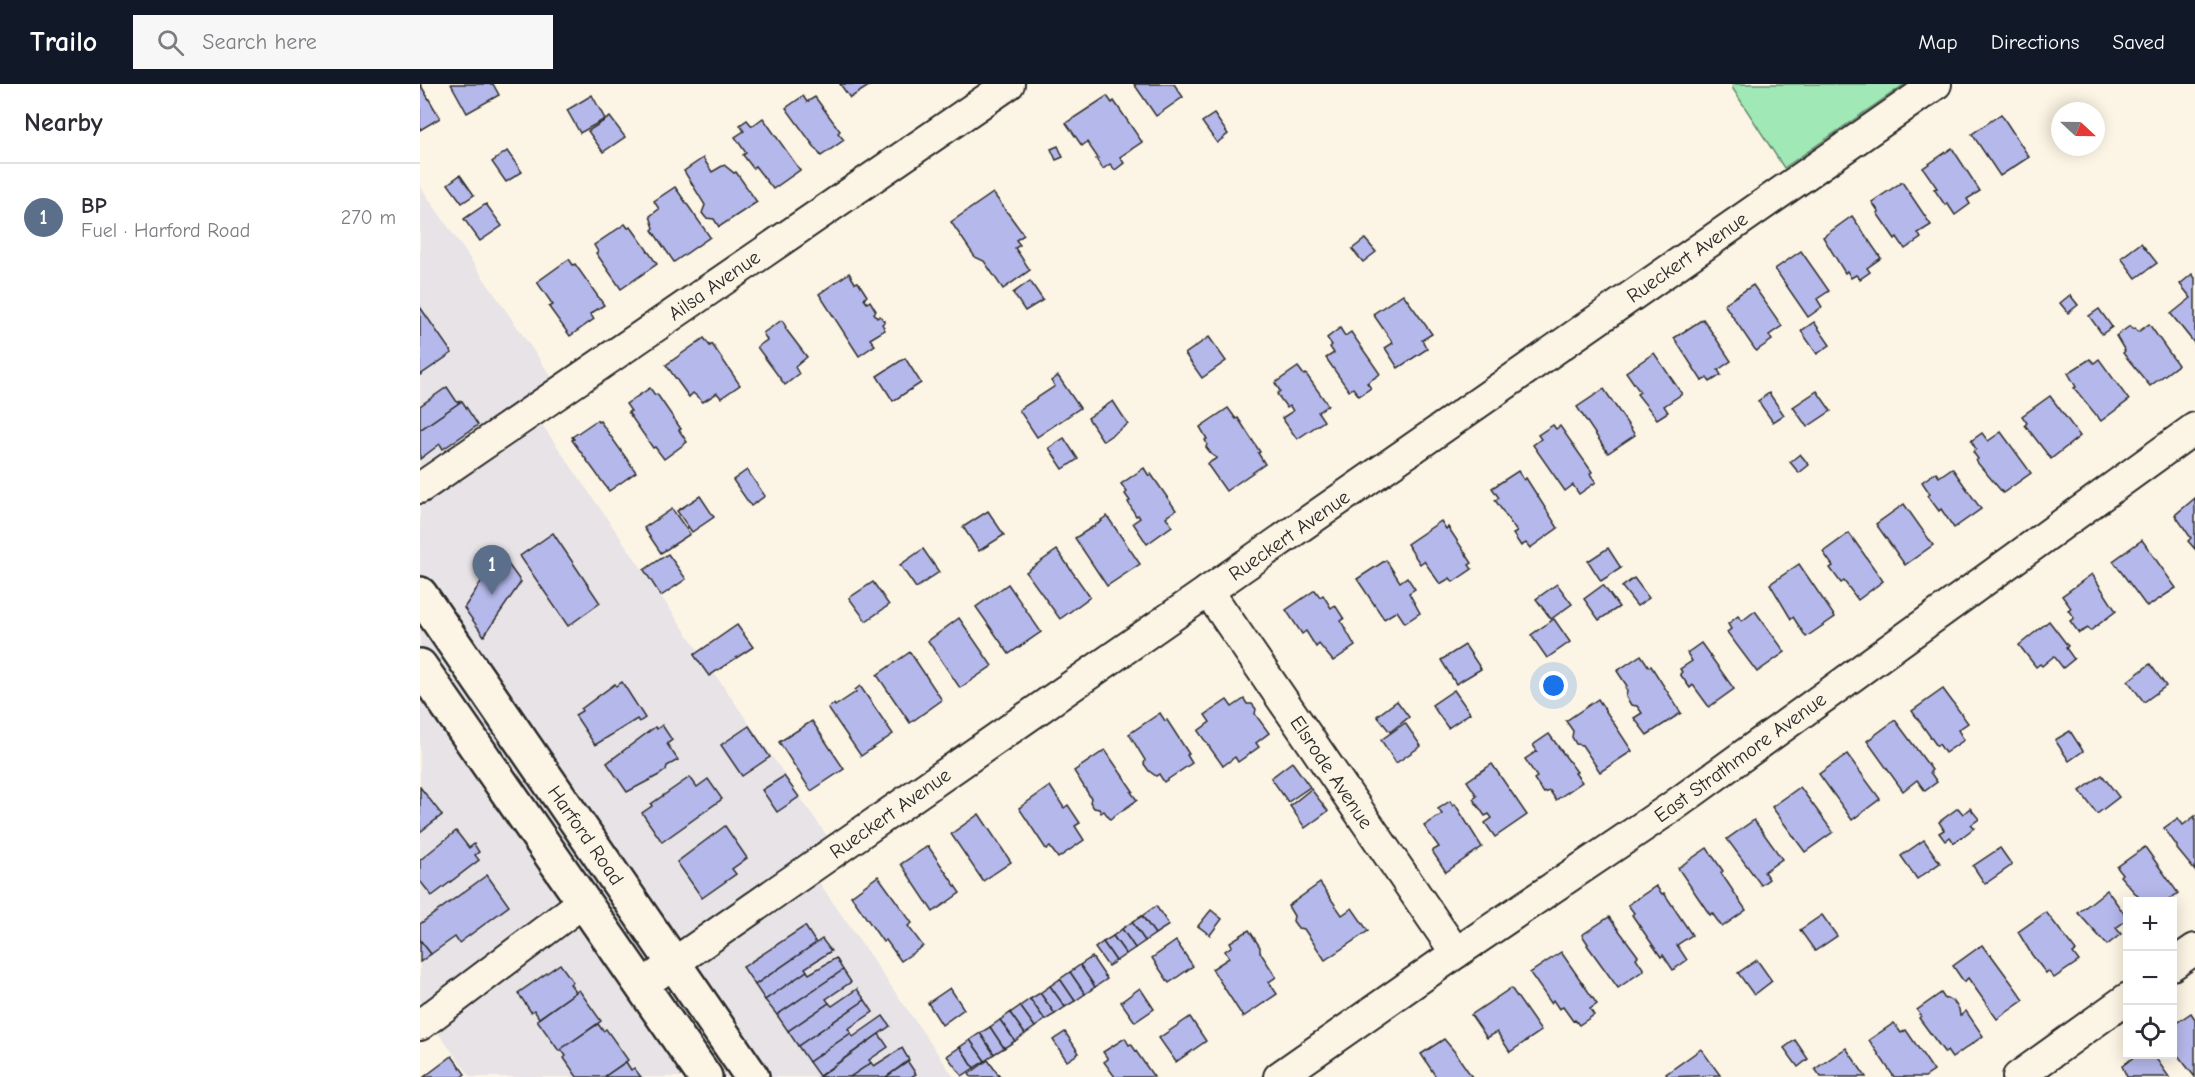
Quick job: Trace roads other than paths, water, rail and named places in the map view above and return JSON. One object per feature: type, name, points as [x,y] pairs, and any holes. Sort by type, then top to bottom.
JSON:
[{"type":"main road","name":"Harford Road","points":[[420,594],[752,1077]]},
{"type":"main road","name":"Harford Road","points":[[420,666],[705,1077]]},
{"type":"street","name":"Ailsa Avenue","points":[[420,488],[1009,84]]},
{"type":"street","name":"Rueckert Avenue","points":[[641,986],[1936,84]]},
{"type":"street","name":"East Strathmore Avenue","points":[[1279,1077],[1456,953],[1672,807],[2195,428]]},
{"type":"street","name":"Elsrode Avenue","points":[[1208,591],[1456,953]]},
{"type":"street","points":[[420,1025],[584,902]]},
{"type":"street","points":[[2177,962],[2195,949]]},
{"type":"street","points":[[2018,1077],[2123,1001]]},
{"type":"place","name":"BP","points":[[492,595]]}]
